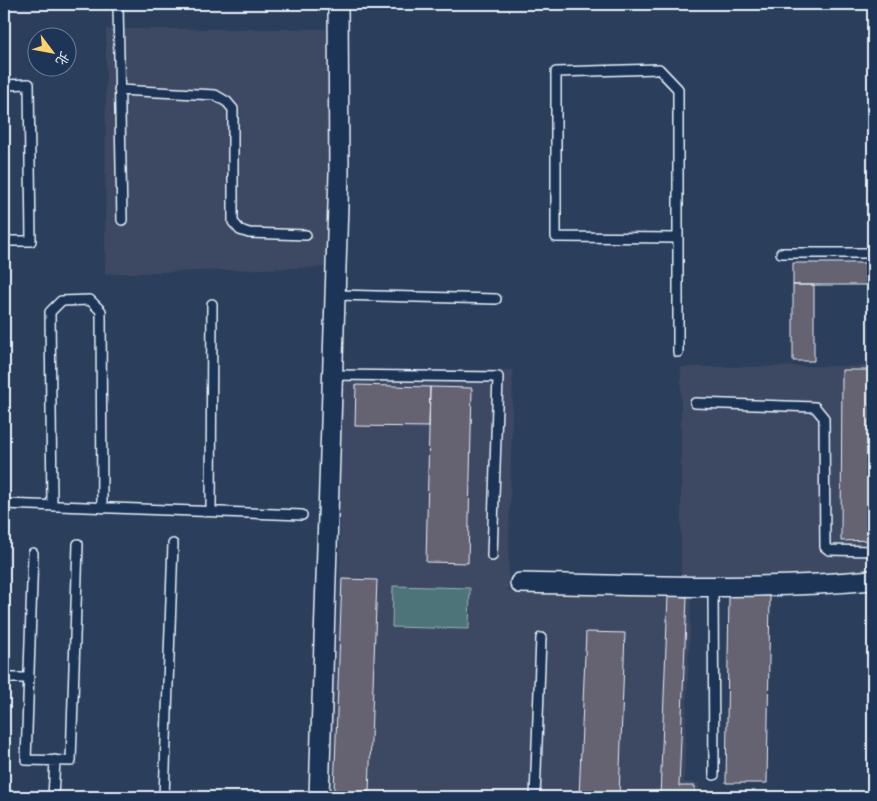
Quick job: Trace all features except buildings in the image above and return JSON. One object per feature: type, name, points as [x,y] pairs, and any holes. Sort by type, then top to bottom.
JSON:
[{"type":"street","points":[[319,797],[339,173],[338,4]]},
{"type":"street","points":[[520,583],[713,586],[837,584],[873,580]]},
{"type":"lane","points":[[118,4],[122,220]]},
{"type":"lane","points":[[678,238],[556,237],[556,72],[658,70],[678,89],[678,238],[678,352]]},
{"type":"lane","points":[[4,85],[29,84],[31,241],[4,241]]},
{"type":"lane","points":[[119,90],[215,95],[227,102],[233,109],[233,222],[240,230],[248,233],[306,235]]},
{"type":"lane","points":[[782,252],[873,253]]},
{"type":"lane","points":[[336,295],[496,299]]},
{"type":"lane","points":[[52,505],[50,312],[62,301],[90,300],[101,311],[102,507]]},
{"type":"lane","points":[[212,304],[212,511]]},
{"type":"lane","points":[[334,375],[498,377],[492,556]]},
{"type":"lane","points":[[695,403],[815,407],[824,418],[825,546],[829,550],[873,551]]},
{"type":"lane","points":[[4,504],[302,515]]},
{"type":"lane","points":[[33,553],[26,760],[71,761],[78,544]]},
{"type":"lane","points":[[164,797],[173,544]]},
{"type":"lane","points":[[713,586],[714,775]]},
{"type":"lane","points":[[535,797],[541,638]]},
{"type":"lane","points":[[4,678],[29,678]]},
{"type":"lane","points":[[54,797],[55,760]]},
{"type":"shaded area","points":[[106,29],[327,29],[330,267],[105,274]]},
{"type":"shaded area","points":[[873,366],[873,572],[681,581],[681,367]]},
{"type":"shaded area","points":[[340,370],[513,370],[508,591],[691,596],[684,782],[699,783],[698,797],[327,797],[340,562]]},
{"type":"green space","points":[[393,586],[470,588],[469,629],[392,627]]}]
